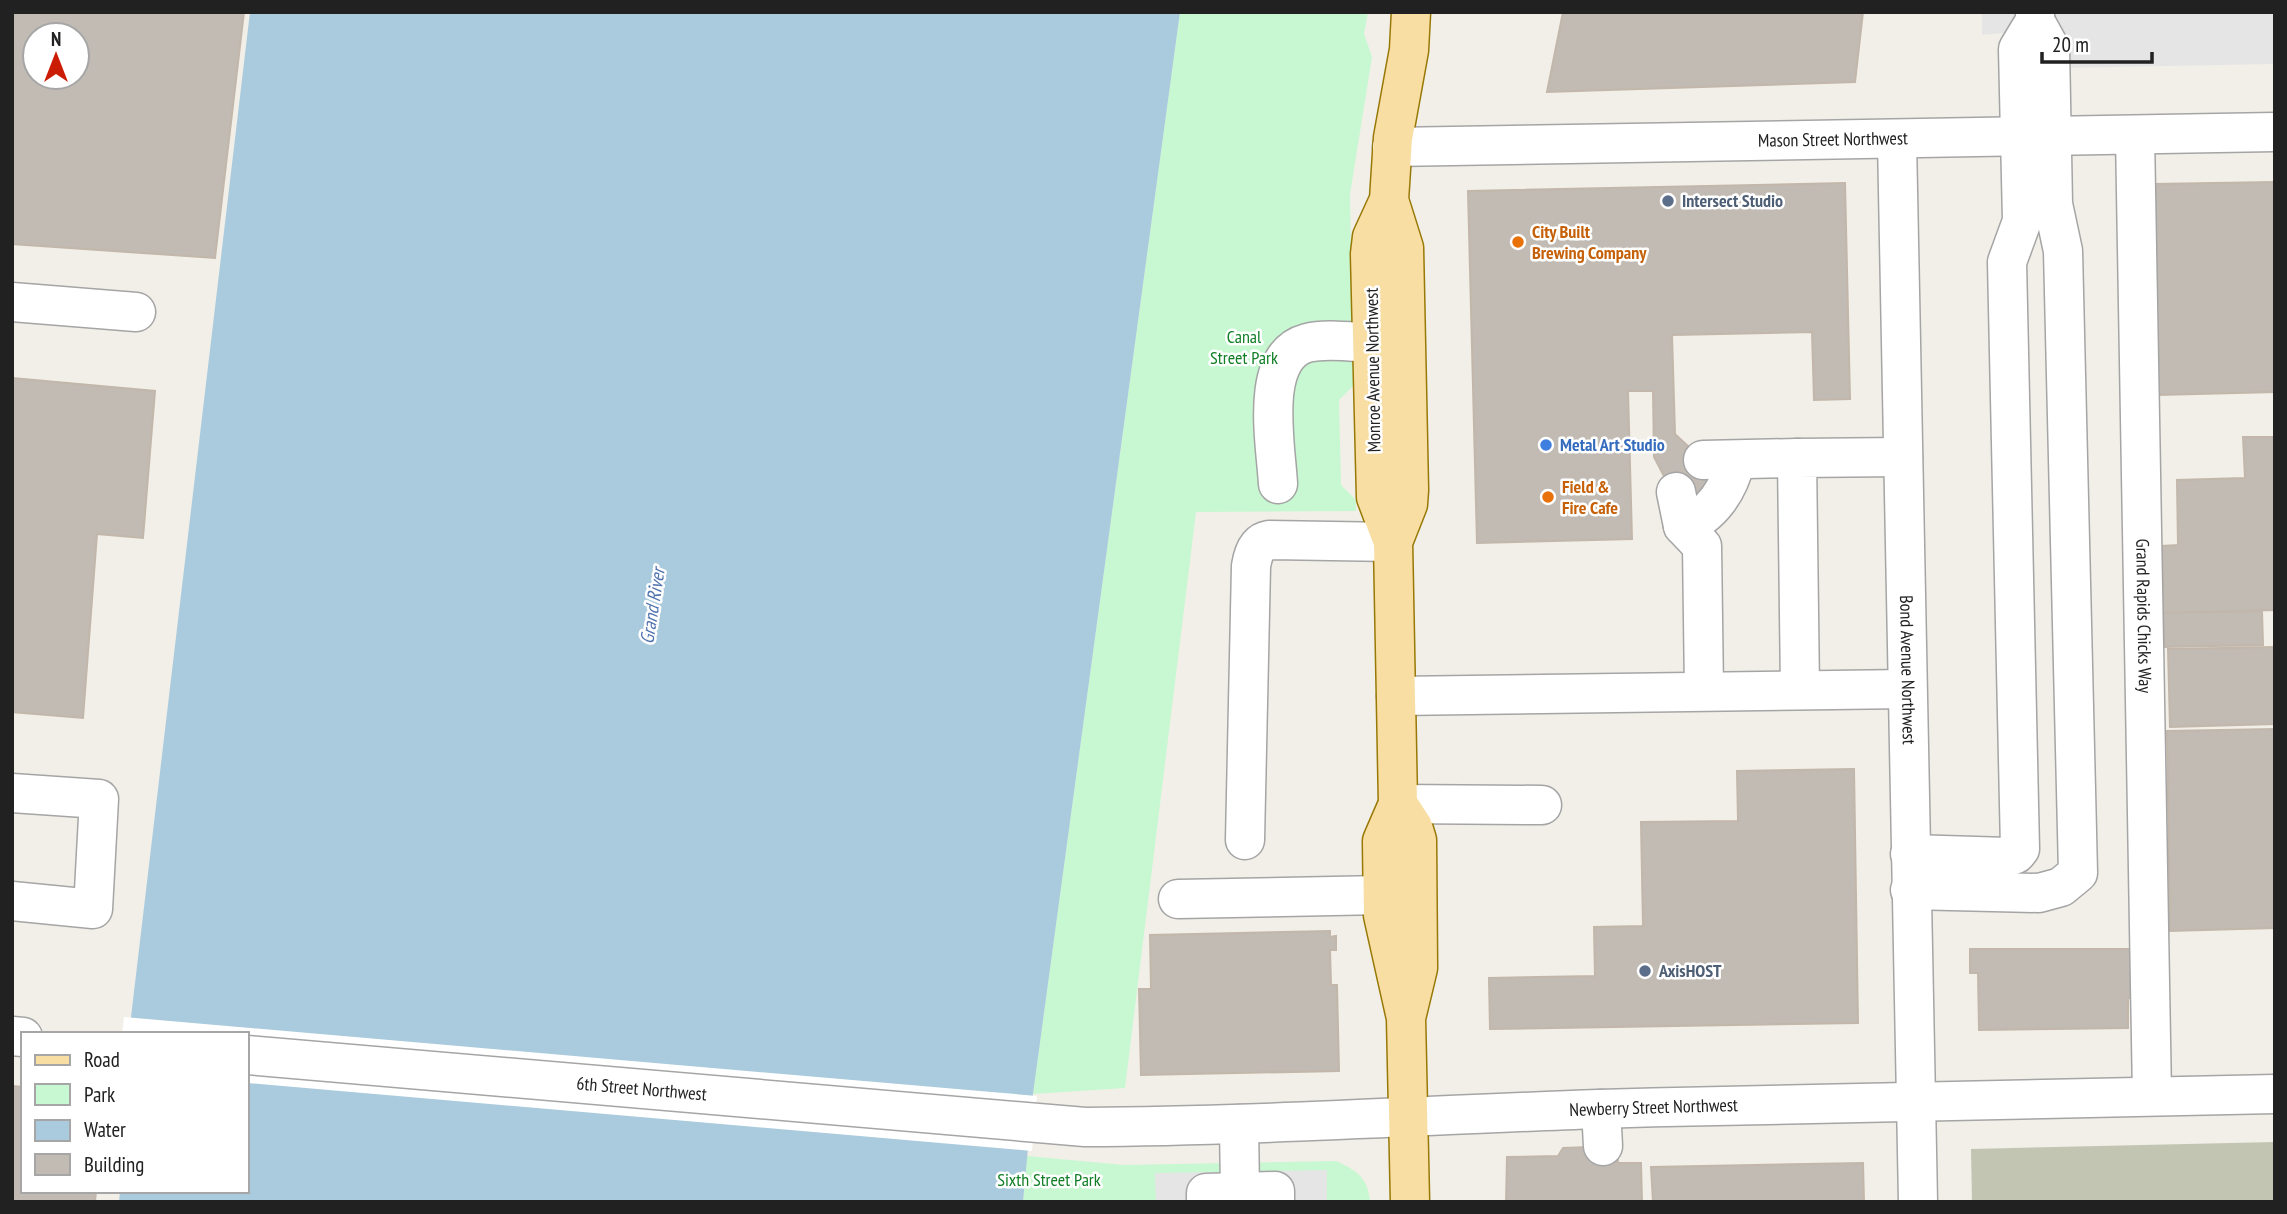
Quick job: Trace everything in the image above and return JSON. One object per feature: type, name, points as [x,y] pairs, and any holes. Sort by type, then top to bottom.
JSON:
[{"type":"main road","name":"Monroe Avenue Northwest","points":[[1410,1202],[1406,1018],[1387,938],[1383,895],[1382,841],[1398,804],[1396,695],[1393,542],[1376,497],[1371,245],[1389,200],[1392,147],[1407,65],[1411,12]]},
{"type":"main road","name":"Monroe Avenue Northwest","points":[[1407,65],[1437,12]]},
{"type":"main road","name":"Monroe Avenue Northwest","points":[[1389,200],[1404,248],[1409,490],[1408,504],[1393,542]]},
{"type":"main road","name":"Monroe Avenue Northwest","points":[[1398,804],[1413,827],[1417,840],[1418,960],[1406,1018]]},
{"type":"street","points":[[1910,872],[2008,857],[2020,849],[2007,262],[2022,221],[2050,48],[2035,16]]},
{"type":"street","name":"Mason Street Northwest","points":[[1392,147],[2275,132]]},
{"type":"street","name":"Grand Rapids Chicks Way","points":[[2135,135],[2152,1096]]},
{"type":"street","points":[[1910,872],[2039,892],[2061,887],[2078,873],[2063,251],[2036,137]]},
{"type":"street","name":"Bond Avenue Northwest","points":[[1897,140],[1918,1202]]},
{"type":"street","points":[[12,302],[136,312]]},
{"type":"street","points":[[1278,484],[1274,394],[1281,362],[1293,348],[1310,342],[1372,343]]},
{"type":"street","points":[[1704,691],[1702,546],[1680,509],[1703,519],[1731,481],[1720,460],[1903,457]]},
{"type":"street","points":[[1797,458],[1800,690]]},
{"type":"street","points":[[1245,840],[1246,710],[1251,566],[1255,551],[1264,541],[1269,540],[1393,542]]},
{"type":"street","points":[[1396,695],[1906,689]]},
{"type":"street","points":[[12,793],[99,799],[93,909],[12,901]]},
{"type":"street","points":[[1398,804],[1542,804]]},
{"type":"street","points":[[1178,899],[1383,895]]},
{"type":"street","name":"6th Street Northwest","points":[[248,1055],[1035,1124]]},
{"type":"street","name":"Newberry Street Northwest","points":[[1035,1124],[1239,1124],[1409,1115],[1602,1128],[1915,1100],[2275,1094]]},
{"type":"street","points":[[1239,1124],[1241,1198]]},
{"type":"shaded area","points":[[1982,12],[2275,12],[2275,64],[2005,69],[2004,33],[1982,35]]},
{"type":"shaded area","points":[[2275,1142],[2275,1202],[1972,1202],[1971,1149]]},
{"type":"shaded area","points":[[1327,1170],[1327,1202],[1156,1202],[1155,1173]]},
{"type":"green space","name":"Canal Street Park","points":[[1180,12],[1368,12],[1364,34],[1372,57],[1350,194],[1353,386],[1339,400],[1341,485],[1356,500],[1356,511],[1196,512],[1125,1088],[1033,1094]]},
{"type":"green space","name":"Sixth Street Park","points":[[1027,1156],[1124,1165],[1336,1161],[1360,1176],[1367,1186],[1370,1202],[1023,1202]]},
{"type":"water","name":"Grand River","points":[[250,12],[1180,12],[1033,1094],[1023,1202],[119,1202],[120,1193],[248,1193],[248,1032],[129,1032]]},
{"type":"pier","points":[[124,1017],[1037,1096],[1032,1151],[248,1083],[248,1032],[122,1032]]},
{"type":"building","points":[[12,12],[244,12],[215,258],[12,244]]},
{"type":"building","points":[[1563,12],[1863,12],[1855,82],[1547,92]]},
{"type":"building","points":[[2275,182],[2275,392],[2158,395],[2154,184]]},
{"type":"building","points":[[1845,183],[1850,399],[1814,400],[1812,332],[1672,335],[1675,434],[1721,477],[1693,507],[1667,482],[1654,457],[1653,391],[1628,391],[1632,539],[1477,543],[1468,191]]},
{"type":"building","points":[[12,378],[155,391],[143,538],[97,534],[83,718],[12,712]]},
{"type":"building","points":[[2243,437],[2275,437],[2275,610],[2163,613],[2162,546],[2178,545],[2177,480],[2245,478]]},
{"type":"building","points":[[2262,611],[2263,645],[2164,647],[2163,613]]},
{"type":"building","points":[[2275,647],[2275,724],[2170,727],[2168,649]]},
{"type":"building","points":[[2275,729],[2275,928],[2170,931],[2167,731]]},
{"type":"building","points":[[1854,769],[1858,1023],[1490,1029],[1489,978],[1595,976],[1594,927],[1643,926],[1641,822],[1738,821],[1737,771]]},
{"type":"building","points":[[1330,931],[1330,937],[1336,936],[1336,950],[1330,950],[1331,985],[1337,985],[1339,1071],[1141,1075],[1139,989],[1151,989],[1150,935]]},
{"type":"building","points":[[1970,949],[2137,949],[2138,998],[2128,998],[2128,1028],[1979,1030],[1978,973],[1970,973]]},
{"type":"building","points":[[12,1086],[21,1087],[21,1193],[96,1193],[95,1202],[12,1202]]},
{"type":"building","points":[[1617,1146],[1618,1163],[1641,1163],[1642,1202],[1506,1202],[1507,1157],[1558,1156],[1563,1148]]},
{"type":"building","points":[[1863,1163],[1864,1202],[1653,1202],[1651,1167]]},
{"type":"place","name":"Intersect Studio","points":[[1668,201]]},
{"type":"place","name":"City Built Brewing Company","points":[[1518,242]]},
{"type":"place","name":"Metal Art Studio","points":[[1546,445]]},
{"type":"place","name":"Field & Fire Cafe","points":[[1548,497]]},
{"type":"place","name":"AxisHOST","points":[[1645,971]]}]
